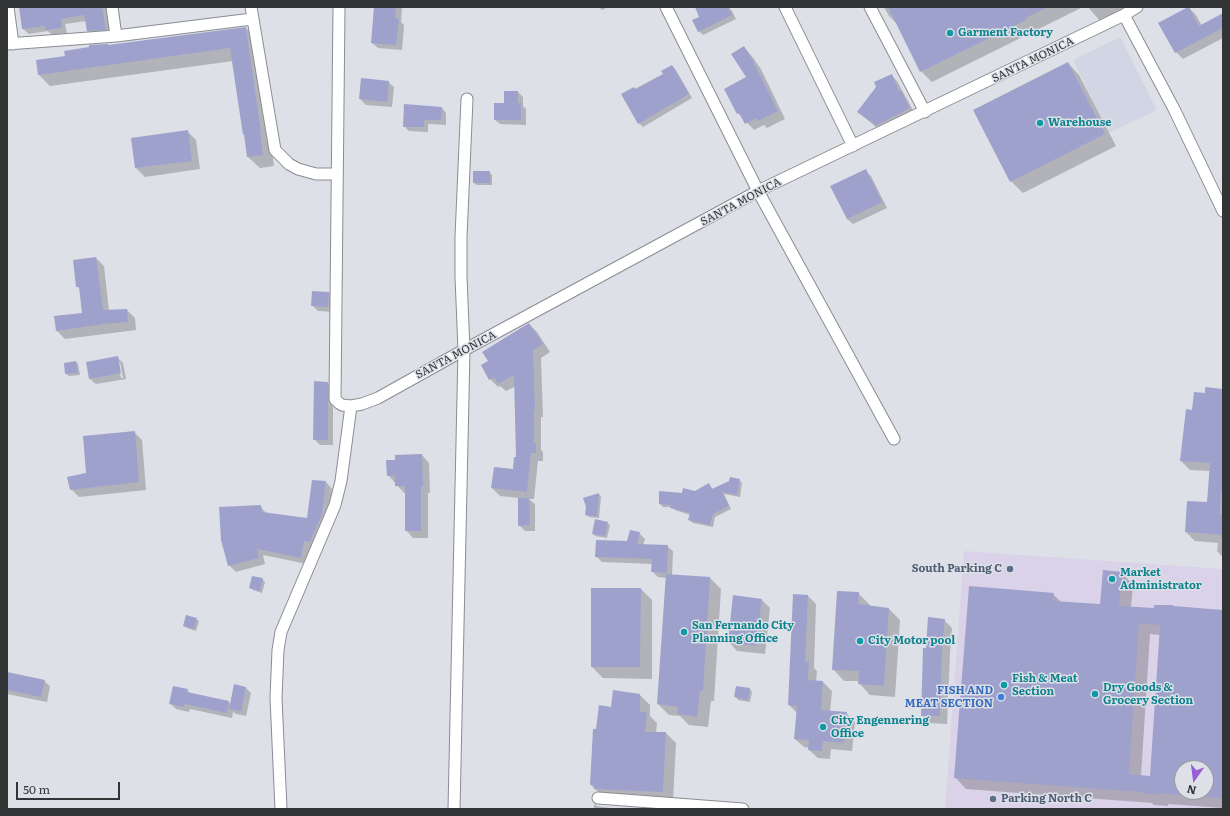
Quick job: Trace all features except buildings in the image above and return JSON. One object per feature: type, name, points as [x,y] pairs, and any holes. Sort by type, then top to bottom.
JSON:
[{"type":"street","points":[[8,7],[10,44],[116,36],[252,19]]},
{"type":"street","points":[[112,7],[116,36]]},
{"type":"street","points":[[251,7],[275,150],[289,164],[298,169],[316,174],[336,174]]},
{"type":"street","points":[[281,809],[276,698],[278,650],[281,632],[335,505],[341,481],[351,406],[342,405],[334,399],[339,7]]},
{"type":"street","points":[[666,7],[758,191],[894,439]]},
{"type":"street","points":[[785,7],[854,146]]},
{"type":"street","points":[[870,7],[925,112]]},
{"type":"street","name":"SANTA MONICA","points":[[351,406],[362,404],[378,398],[758,191],[925,112],[1124,15],[1137,7]]},
{"type":"street","points":[[1124,15],[1174,109],[1223,211]]},
{"type":"street","points":[[454,809],[464,350],[461,277],[467,99]]},
{"type":"street","points":[[598,798],[743,809]]},
{"type":"shaded area","points":[[1120,37],[1157,110],[1109,133],[1073,60]]},
{"type":"shaded area","points":[[964,551],[1223,569],[1223,809],[945,809]]},
{"type":"place","name":"Garment Factory","points":[[950,33]]},
{"type":"place","name":"Warehouse","points":[[1040,123]]},
{"type":"place","name":"South Parking C","points":[[1010,569]]},
{"type":"place","name":"Market Administrator","points":[[1112,579]]},
{"type":"place","name":"San Fernando City Planning Office","points":[[684,632]]},
{"type":"place","name":"City Motor pool","points":[[860,641]]},
{"type":"place","name":"Fish & Meat Section","points":[[1004,685]]},
{"type":"place","name":"Dry Goods & Grocery Section","points":[[1095,694]]},
{"type":"place","name":"FISH AND MEAT SECTION","points":[[1001,697]]},
{"type":"place","name":"City Engennering Office","points":[[823,727]]},
{"type":"place","name":"Parking North C","points":[[993,799]]}]
